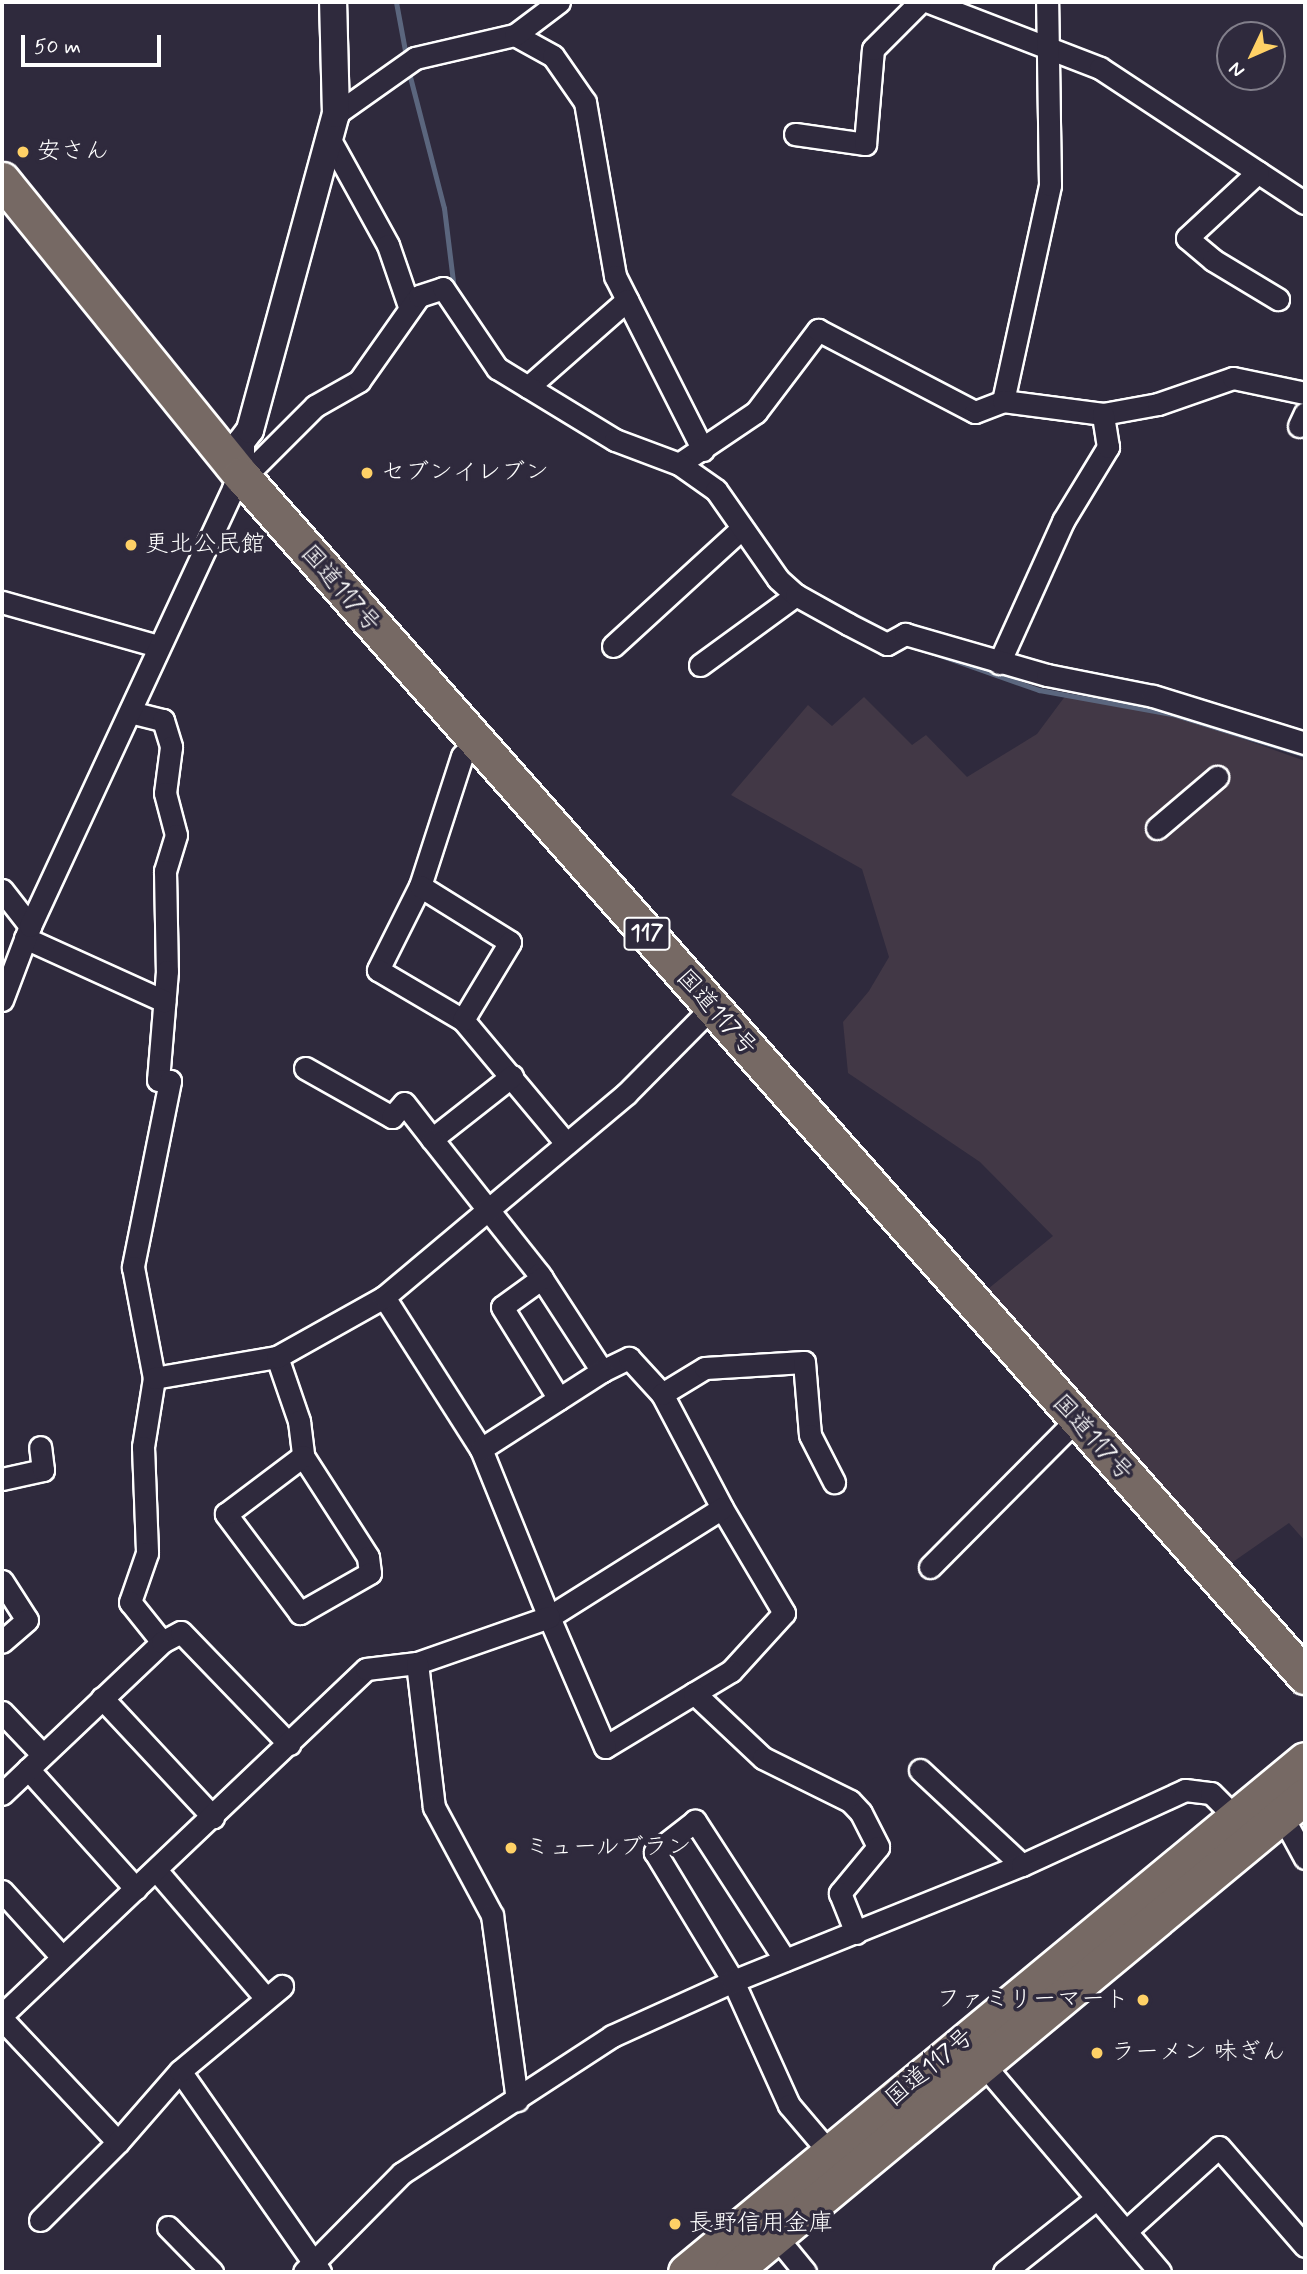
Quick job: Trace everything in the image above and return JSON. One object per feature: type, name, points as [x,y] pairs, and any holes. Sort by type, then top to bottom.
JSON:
[{"type":"highway","name":"国道117号","points":[[2,180],[241,475],[475,743],[1305,1676]]},
{"type":"highway","name":"国道117号","points":[[732,2272],[766,2225],[829,2152],[1305,1760]]},
{"type":"highway","name":"国道117号","points":[[685,2272],[766,2225],[983,2064],[1293,1805]]},
{"type":"street","points":[[241,475],[241,442],[250,430],[332,126],[333,2]]},
{"type":"street","points":[[332,126],[404,65],[514,35],[559,2]]},
{"type":"street","points":[[795,134],[865,144],[873,48],[920,2]]},
{"type":"street","points":[[929,2],[1100,68],[1305,203]]},
{"type":"street","points":[[1003,401],[1050,185],[1047,2]]},
{"type":"street","points":[[514,35],[553,56],[585,102],[608,243],[627,300],[703,450]]},
{"type":"street","points":[[332,126],[388,245],[409,306]]},
{"type":"street","points":[[1258,172],[1186,238],[1213,260],[1279,299]]},
{"type":"street","points":[[2,1000],[27,932],[158,646],[241,475],[315,406],[359,381],[409,306],[419,296],[443,288],[486,357],[528,387],[615,440],[679,464],[716,490],[770,569],[796,595],[887,644],[905,634],[999,663],[1153,696],[1305,743]]},
{"type":"street","points":[[528,387],[627,300]]},
{"type":"street","points":[[679,464],[756,412],[818,330],[975,412],[1003,401],[1103,414],[1158,404],[1233,378],[1305,393]]},
{"type":"street","points":[[999,663],[1063,521],[1108,447],[1103,414]]},
{"type":"street","points":[[613,646],[741,529]]},
{"type":"street","points":[[700,665],[796,595]]},
{"type":"street","points":[[2,602],[158,646]]},
{"type":"street","points":[[130,712],[163,720],[171,747],[165,793],[176,835],[165,871],[164,1001],[158,1080],[170,1082],[133,1268],[154,1378],[142,1447],[147,1553],[130,1602],[162,1642]]},
{"type":"street","points":[[475,743],[462,756],[420,886],[378,970],[463,1020],[566,1143]]},
{"type":"street","points":[[1157,828],[1217,777]]},
{"type":"street","points":[[420,886],[510,942],[463,1020]]},
{"type":"street","points":[[2,890],[27,932],[164,1001]]},
{"type":"street","points":[[154,1378],[277,1357],[384,1297],[626,1094],[712,1007]]},
{"type":"street","points":[[305,1068],[392,1117],[404,1103],[542,1278],[602,1371]]},
{"type":"street","points":[[432,1139],[512,1076]]},
{"type":"street","points":[[542,1278],[502,1307],[559,1399]]},
{"type":"street","points":[[384,1297],[481,1449],[605,1747],[731,1671],[784,1614],[722,1508],[662,1394],[629,1358],[602,1371],[481,1449]]},
{"type":"street","points":[[277,1357],[299,1421],[303,1456],[368,1557],[370,1573],[300,1613],[226,1514],[303,1456]]},
{"type":"street","points":[[662,1394],[705,1368],[804,1362],[810,1435],[834,1482]]},
{"type":"street","points":[[930,1567],[1076,1420]]},
{"type":"street","points":[[2,1479],[43,1470],[40,1447]]},
{"type":"street","points":[[118,2142],[2,2017],[366,1670],[417,1662],[549,1617],[722,1508]]},
{"type":"street","points":[[2,1581],[27,1620],[2,1642]]},
{"type":"street","points":[[2,1794],[162,1642],[181,1632],[289,1744]]},
{"type":"street","points":[[417,1662],[434,1807],[492,1915],[517,2100]]},
{"type":"street","points":[[694,1693],[763,1758],[850,1801],[861,1813],[878,1847],[840,1893],[856,1933]]},
{"type":"street","points":[[102,1698],[213,1816]]},
{"type":"street","points":[[2,1712],[35,1762],[136,1889]]},
{"type":"street","points":[[920,1770],[1022,1865]]},
{"type":"street","points":[[180,2071],[313,2268],[402,2173],[612,2036],[733,1980],[1022,1865],[1185,1790],[1210,1793],[1234,1816]]},
{"type":"street","points":[[1293,1805],[1305,1858]]},
{"type":"street","points":[[785,1960],[695,1821],[655,1852],[733,1980],[789,2105],[829,2152]]},
{"type":"street","points":[[40,2220],[118,2142],[180,2071],[274,1992],[156,1870]]},
{"type":"street","points":[[2,1891],[62,1957]]},
{"type":"street","points":[[983,2064],[1160,2272]]},
{"type":"street","points":[[1126,2231],[1219,2147],[1305,2246]]},
{"type":"street","points":[[1004,2272],[1097,2198]]},
{"type":"street","points":[[766,2225],[805,2272]]},
{"type":"street","points":[[168,2227],[212,2272]]},
{"type":"shaded area","points":[[1066,695],[1126,708],[1162,710],[1305,761],[1305,1541],[1289,1523],[1230,1564],[1173,1509],[983,1293],[1053,1236],[980,1162],[848,1073],[843,1022],[869,991],[889,957],[862,869],[731,795],[808,705],[832,726],[864,697],[912,745],[926,735],[967,777],[1037,734]]},
{"type":"waterway","points":[[396,2],[406,56]]},
{"type":"waterway","points":[[408,69],[444,208],[454,289]]},
{"type":"waterway","points":[[498,355],[521,371]]},
{"type":"waterway","points":[[811,592],[883,630]]},
{"type":"waterway","points":[[928,651],[1039,690],[1176,715],[1305,755]]},
{"type":"place","name":"安さん","points":[[23,152]]},
{"type":"place","name":"セブンイレブン","points":[[367,473]]},
{"type":"place","name":"更北公民館","points":[[131,545]]},
{"type":"place","name":"ミュールブラン","points":[[511,1848]]},
{"type":"place","name":"ファミリーマート","points":[[1143,2000]]},
{"type":"place","name":"ラーメン 味ぎん","points":[[1097,2053]]},
{"type":"place","name":"長野信用金庫","points":[[675,2224]]}]
